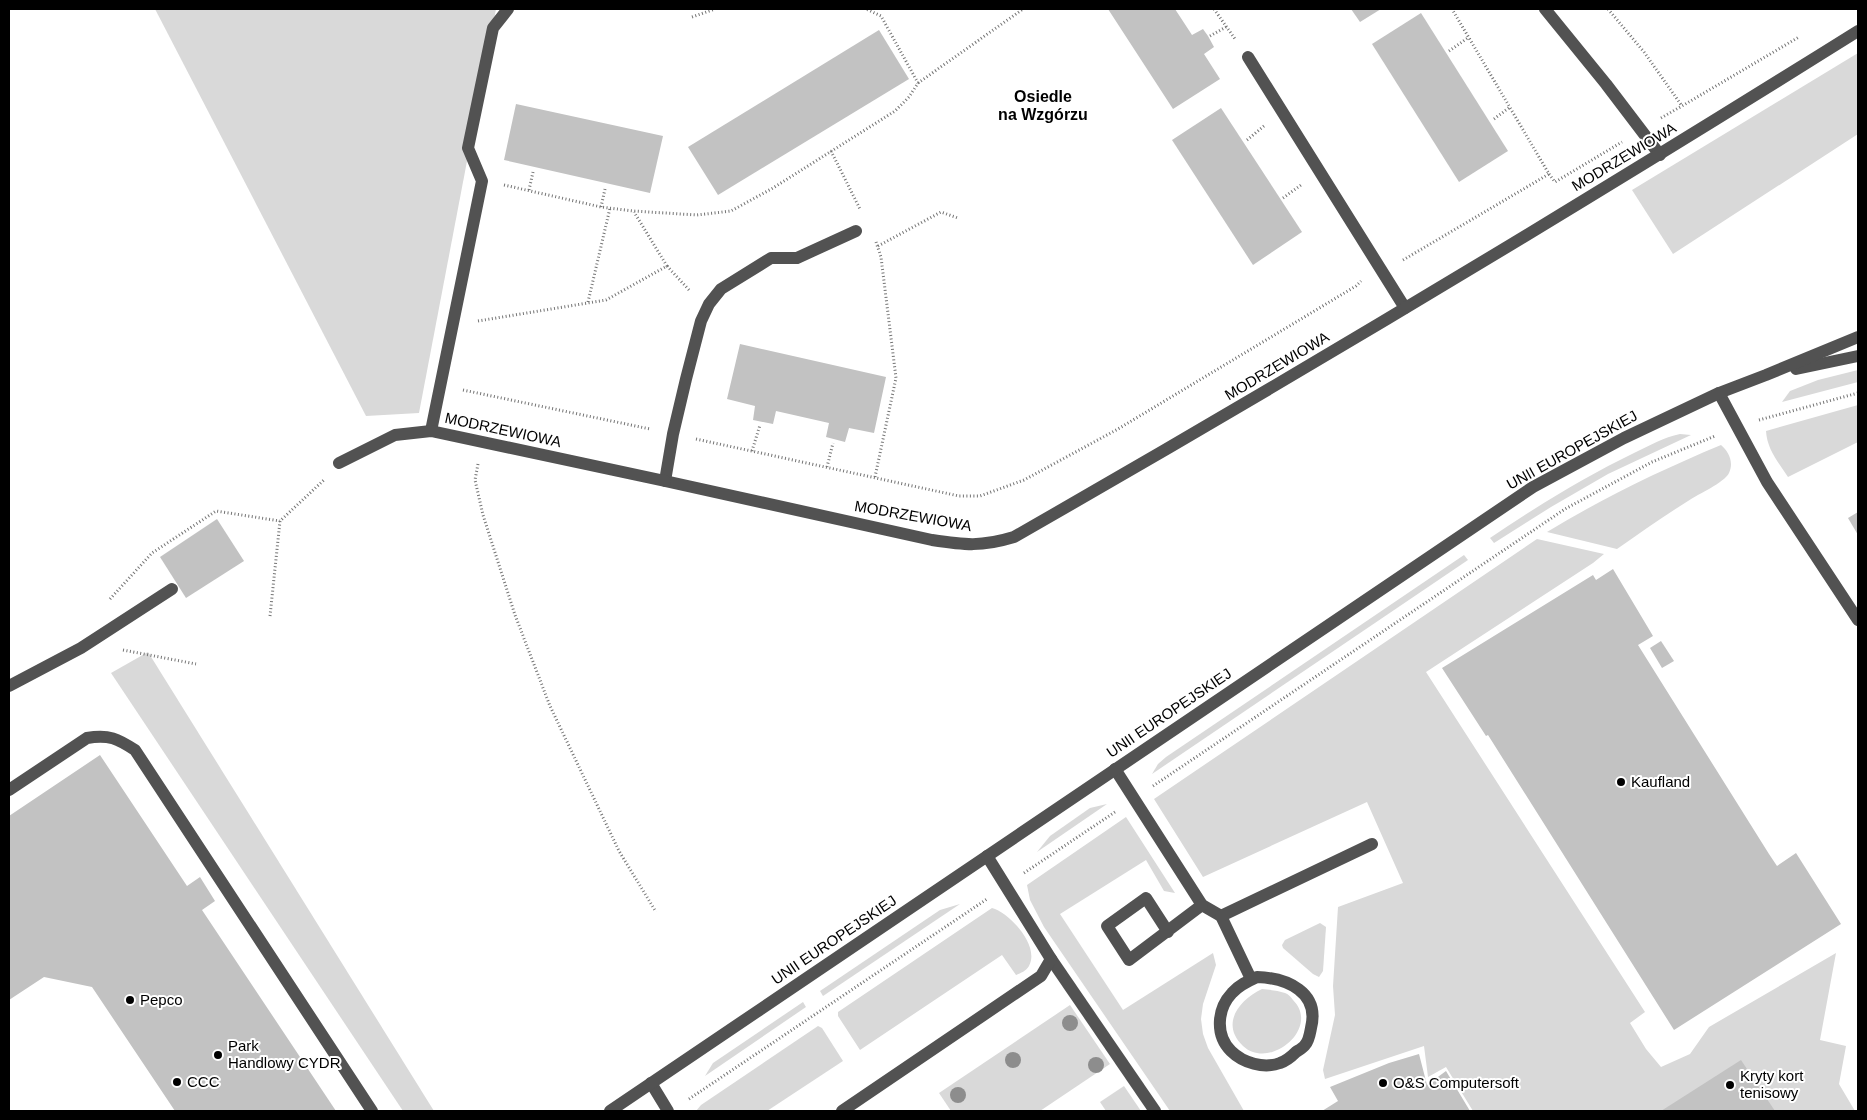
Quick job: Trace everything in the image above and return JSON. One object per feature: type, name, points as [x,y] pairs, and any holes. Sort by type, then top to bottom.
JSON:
[{"type":"street","points":[[431,431],[482,181],[468,148],[493,28],[508,9]]},
{"type":"street","points":[[1545,9],[1660,156]]},
{"type":"street","name":"MODRZEWIOWA","points":[[339,463],[395,434],[431,431],[932,540],[967,545],[994,543],[1014,537],[1202,430],[1660,156],[1858,31]]},
{"type":"street","points":[[1248,58],[1406,308]]},
{"type":"street","points":[[665,481],[673,434],[700,321],[709,304],[721,288],[771,258],[797,258],[856,230]]},
{"type":"street","name":"UNII EUROPEJSKIEJ","points":[[610,1111],[1534,487],[1624,438],[1719,393],[1858,337]]},
{"type":"street","name":"UNII EUROPEJSKIEJ","points":[[1766,375],[1858,356]]},
{"type":"street","points":[[1719,393],[1767,482],[1858,620]]},
{"type":"street","points":[[9,686],[81,648],[172,589]]},
{"type":"street","points":[[9,790],[87,738],[102,735],[119,740],[135,750],[372,1111]]},
{"type":"street","points":[[1115,770],[1202,905],[1221,916],[1251,979]]},
{"type":"street","points":[[1221,916],[1372,844]]},
{"type":"street","points":[[987,856],[1052,959],[1155,1111]]},
{"type":"street","points":[[1168,932],[1146,898],[1107,926],[1129,960],[1168,932],[1202,905]]},
{"type":"street","points":[[842,1111],[1041,976],[1052,959]]},
{"type":"street","points":[[1257,976],[1283,980],[1293,985],[1309,1000],[1313,1010],[1313,1022],[1305,1046],[1280,1063],[1261,1065],[1250,1063],[1232,1052],[1226,1046],[1222,1037],[1219,1026],[1224,1004],[1231,993],[1251,979],[1257,976]]},
{"type":"street","points":[[651,1083],[668,1111]]},
{"type":"path","points":[[692,17],[715,9]]},
{"type":"path","points":[[866,9],[881,16],[918,83]]},
{"type":"path","points":[[482,181],[601,207],[633,211],[697,215],[731,211],[773,188],[895,111],[909,98],[918,83],[1022,9]]},
{"type":"path","points":[[1214,9],[1248,58]]},
{"type":"path","points":[[1452,9],[1555,182],[1807,32]]},
{"type":"path","points":[[1608,9],[1644,52],[1682,106]]},
{"type":"path","points":[[1210,36],[1226,27]]},
{"type":"path","points":[[1449,51],[1469,37]]},
{"type":"path","points":[[1494,119],[1510,107]]},
{"type":"path","points":[[1247,140],[1266,125]]},
{"type":"path","points":[[831,151],[861,211]]},
{"type":"path","points":[[529,190],[533,172]]},
{"type":"path","points":[[441,386],[960,496],[980,496],[1024,480],[1118,429],[1356,286],[1364,277],[1397,264],[1550,174]]},
{"type":"path","points":[[1283,198],[1303,184]]},
{"type":"path","points":[[601,207],[605,190]]},
{"type":"path","points":[[588,302],[610,208]]},
{"type":"path","points":[[633,211],[667,266],[693,294],[709,304]]},
{"type":"path","points":[[878,246],[941,212],[958,218]]},
{"type":"path","points":[[874,237],[881,257],[896,378],[875,477]]},
{"type":"path","points":[[452,326],[606,300],[667,266]]},
{"type":"path","points":[[1773,415],[1858,393]]},
{"type":"path","points":[[752,451],[760,425]]},
{"type":"path","points":[[683,1103],[1565,509],[1652,462],[1709,438]]},
{"type":"path","points":[[827,467],[833,443]]},
{"type":"path","points":[[270,616],[280,521],[316,489],[339,463]]},
{"type":"path","points":[[474,480],[483,515],[516,616],[550,706],[619,851],[656,912]]},
{"type":"path","points":[[106,603],[152,553],[216,511],[280,521]]},
{"type":"path","points":[[81,648],[128,650],[196,664]]},
{"type":"shaded area","points":[[155,9],[496,9],[419,413],[366,416]]},
{"type":"shaded area","points":[[1858,53],[1858,134],[1673,254],[1632,190]]},
{"type":"shaded area","points":[[1858,370],[1858,382],[1782,402],[1790,391],[1818,380]]},
{"type":"shaded area","points":[[1858,405],[1858,442],[1788,477],[1771,450],[1766,431]]},
{"type":"shaded area","points":[[1680,434],[1691,435],[1608,474],[1494,543],[1490,538],[1579,482],[1615,462],[1668,437]]},
{"type":"shaded area","points":[[1721,445],[1731,461],[1729,473],[1726,477],[1617,549],[1547,532],[1632,485]]},
{"type":"shaded area","points":[[1537,539],[1604,554],[1426,672],[1645,1012],[1630,1023],[1646,1049],[1661,1067],[1690,1054],[1709,1027],[1836,953],[1820,1040],[1846,1046],[1839,1084],[1855,1111],[1473,1111],[1446,1067],[1428,1077],[1424,1046],[1325,1079],[1323,1070],[1335,1015],[1333,986],[1338,907],[1403,883],[1367,802],[1203,877],[1154,799]]},
{"type":"shaded area","points":[[1464,555],[1468,560],[1152,774],[1158,764],[1166,757]]},
{"type":"shaded area","points":[[148,652],[434,1111],[403,1111],[111,673]]},
{"type":"shaded area","points":[[1107,804],[1037,852],[1050,836],[1090,808]]},
{"type":"shaded area","points":[[1126,817],[1175,893],[1164,891],[1146,860],[1060,914],[1123,1010],[1213,953],[1216,965],[1203,1004],[1201,1019],[1203,1034],[1208,1048],[1244,1111],[1170,1111],[1044,927],[1030,900],[1027,885]]},
{"type":"shaded area","points":[[960,904],[823,996],[820,991],[940,910]]},
{"type":"shaded area","points":[[992,908],[1015,923],[1027,940],[1031,958],[1029,966],[1022,973],[1016,975],[1002,955],[860,1050],[838,1016],[838,1012]]},
{"type":"shaded area","points":[[1320,923],[1326,927],[1323,971],[1319,977],[1313,974],[1283,948],[1282,945],[1285,940]]},
{"type":"shaded area","points":[[1262,989],[1286,993],[1300,1011],[1301,1023],[1297,1033],[1289,1043],[1278,1050],[1266,1053],[1254,1052],[1243,1046],[1236,1038],[1233,1029],[1235,1013],[1240,1006],[1246,999]]},
{"type":"shaded area","points":[[803,1002],[806,1007],[705,1076],[713,1063]]},
{"type":"shaded area","points":[[1070,1005],[1110,1064],[1040,1111],[951,1111],[939,1093]]},
{"type":"shaded area","points":[[818,1026],[822,1028],[843,1061],[767,1111],[696,1111],[701,1105]]},
{"type":"shaded area","points":[[1124,1086],[1141,1111],[1106,1111],[1100,1102]]},
{"type":"building","points":[[1108,9],[1175,9],[1192,35],[1203,29],[1208,36],[1214,47],[1204,54],[1220,79],[1173,109]]},
{"type":"building","points":[[1351,9],[1381,9],[1360,22]]},
{"type":"building","points":[[1421,13],[1508,151],[1459,182],[1372,44]]},
{"type":"building","points":[[879,30],[909,79],[718,195],[688,147]]},
{"type":"building","points":[[516,104],[663,136],[650,193],[504,160]]},
{"type":"building","points":[[1221,108],[1302,232],[1253,265],[1172,140]]},
{"type":"building","points":[[740,344],[886,377],[874,433],[849,428],[845,442],[826,437],[829,423],[776,411],[773,424],[753,420],[755,406],[727,399]]},
{"type":"building","points":[[1858,512],[1858,535],[1848,518]]},
{"type":"building","points":[[217,519],[244,561],[186,598],[160,557]]},
{"type":"building","name":"Kaufland","points":[[1613,569],[1653,636],[1638,645],[1769,854],[1777,866],[1796,853],[1841,924],[1674,1030],[1488,735],[1486,736],[1442,668],[1593,575],[1596,580]]},
{"type":"building","points":[[1661,641],[1674,661],[1662,668],[1650,648]]},
{"type":"building","points":[[100,755],[187,886],[200,877],[215,901],[202,910],[336,1111],[175,1111],[92,987],[44,977],[9,1000],[9,816]]},
{"type":"building","name":"O&S Computersoft","points":[[1419,1054],[1427,1085],[1446,1071],[1470,1111],[1322,1111],[1338,1101],[1330,1087],[1389,1063]]},
{"type":"building","name":"Kryty kort tenisowy","points":[[1741,1060],[1775,1111],[1661,1111]]},
{"type":"place","name":"Kaufland","points":[[1621,782]]},
{"type":"place","name":"Pepco","points":[[130,1000]]},
{"type":"place","name":"Park Handlowy CYDR","points":[[218,1055]]},
{"type":"place","name":"CCC","points":[[177,1082]]},
{"type":"place","name":"O&S Computersoft","points":[[1383,1083]]},
{"type":"place","name":"Kryty kort tenisowy","points":[[1730,1085]]},
{"type":"district","name":"Osiedle na Wzgórzu","points":[[1043,105]]}]
